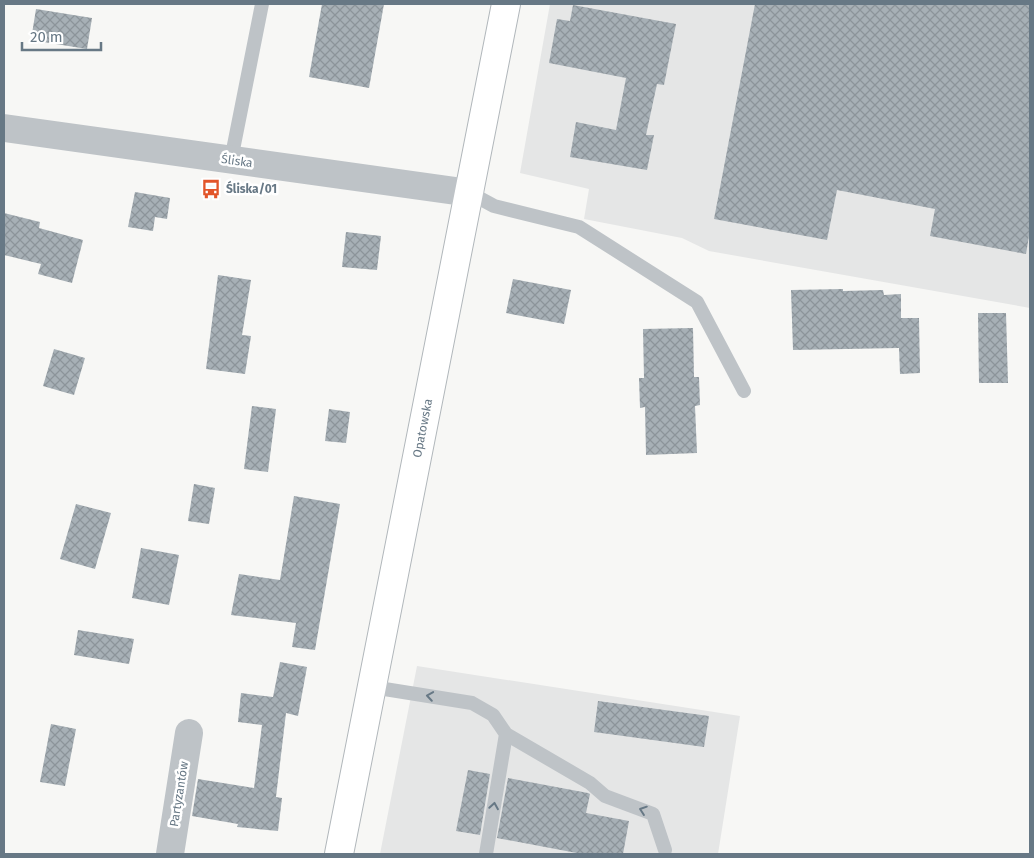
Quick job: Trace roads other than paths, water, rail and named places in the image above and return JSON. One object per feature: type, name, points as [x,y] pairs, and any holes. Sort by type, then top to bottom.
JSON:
[{"type":"street","name":"Opatowska","points":[[339,854],[506,4]]},
{"type":"street","name":"Śliska","points":[[4,128],[470,193]]},
{"type":"street","name":"Partyzantów","points":[[170,854],[189,733]]},
{"type":"lane","points":[[231,160],[262,4]]},
{"type":"lane","points":[[470,193],[494,206],[579,227],[696,302],[744,391]]},
{"type":"lane","points":[[372,687],[472,703],[493,714],[506,734],[590,783],[605,796],[653,814],[665,850]]},
{"type":"lane","points":[[486,854],[506,734]]},
{"type":"place","name":"Śliska/01","points":[[211,189]]}]
